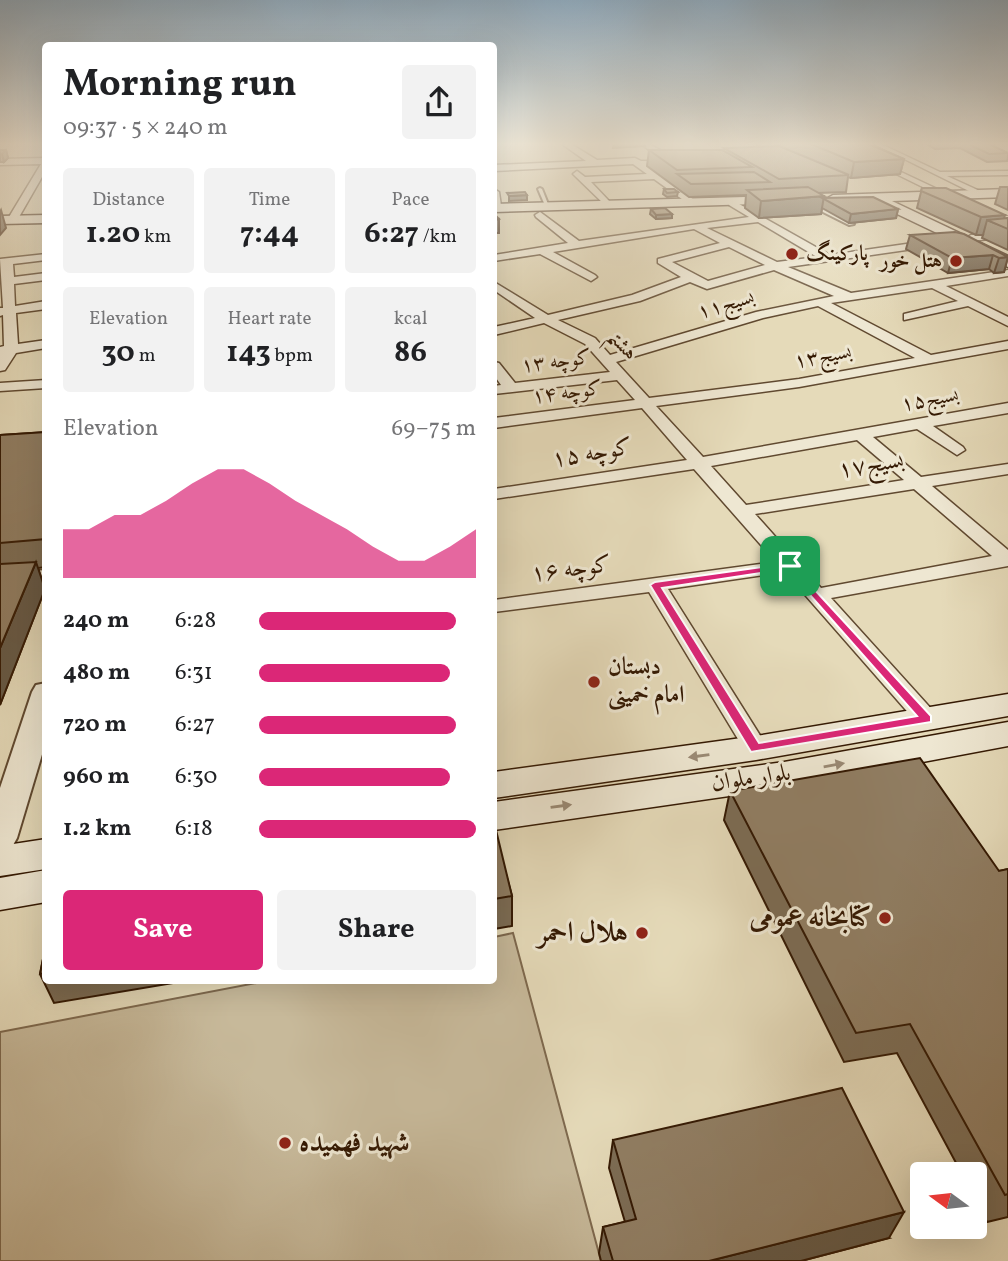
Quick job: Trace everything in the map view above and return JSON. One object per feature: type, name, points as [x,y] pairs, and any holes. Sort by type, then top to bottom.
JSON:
[{"type":"main road","points":[[501,203],[543,209],[598,203]]},
{"type":"main road","points":[[886,203],[966,239],[1008,262]]},
{"type":"main road","points":[[903,203],[926,220]]},
{"type":"main road","points":[[5,218],[42,218]]},
{"type":"main road","points":[[966,239],[1008,255]]},
{"type":"main road","name":"بلوار ملوان","points":[[497,785],[756,748],[1008,705]]},
{"type":"main road","name":"بلوار ملوان","points":[[497,816],[784,775],[1008,734]]},
{"type":"main road","points":[[0,861],[42,855]]},
{"type":"main road","points":[[0,894],[42,887]]},
{"type":"street","points":[[5,218],[16,203]]},
{"type":"street","points":[[732,203],[826,257]]},
{"type":"street","points":[[543,209],[576,244]]},
{"type":"street","points":[[669,213],[775,266],[852,296]]},
{"type":"street","points":[[497,257],[692,226],[758,219]]},
{"type":"street","points":[[983,223],[1006,235]]},
{"type":"street","points":[[730,244],[662,261],[707,285],[775,266],[826,257],[1006,235]]},
{"type":"street","points":[[541,250],[592,277]]},
{"type":"street","points":[[0,367],[5,350],[3,261],[42,257]]},
{"type":"street","name":"بسیج۱۱","points":[[608,359],[760,315],[819,302],[1008,273]]},
{"type":"street","points":[[4,282],[42,277]]},
{"type":"street","points":[[497,330],[636,298],[690,278]]},
{"type":"street","points":[[931,283],[1005,319]]},
{"type":"street","name":"هشتم","points":[[497,287],[546,319],[590,341],[608,359],[645,404],[927,719]]},
{"type":"street","points":[[819,302],[928,359]]},
{"type":"street","points":[[908,317],[971,302]]},
{"type":"street","points":[[4,312],[42,306]]},
{"type":"street","points":[[5,350],[42,345]]},
{"type":"street","name":"بسیج۱۳","points":[[645,404],[799,383],[1008,345]]},
{"type":"street","points":[[497,370],[511,388]]},
{"type":"street","name":"کوچه ۱۳","points":[[497,390],[622,375]]},
{"type":"street","points":[[0,387],[42,384]]},
{"type":"street","name":"کوچه ۱۴","points":[[497,423],[645,404]]},
{"type":"street","name":"بسیج۱۵","points":[[698,463],[1008,408]]},
{"type":"street","points":[[920,424],[957,450]]},
{"type":"street","points":[[859,435],[1008,559]]},
{"type":"street","name":"کوچه ۱۵","points":[[497,494],[698,463]]},
{"type":"street","name":"بسیج۱۷","points":[[741,511],[1008,470]]},
{"type":"street","points":[[816,595],[1008,559]]},
{"type":"street","name":"کوچه ۱۶","points":[[497,606],[790,566]]},
{"type":"street","points":[[0,580],[42,576]]},
{"type":"street","points":[[655,585],[756,748]]},
{"type":"street","points":[[0,838],[9,787],[42,709]]},
{"type":"lane","points":[[542,203],[543,209]]},
{"type":"lane","points":[[810,203],[851,224]]},
{"type":"shaded area","name":"شهید فهمیده","points":[[513,933],[601,1261],[0,1261],[0,1032],[251,984],[497,984],[497,936]]},
{"type":"building","points":[[831,203],[885,203],[898,209],[851,214]]},
{"type":"building","points":[[948,203],[978,203],[1005,215],[981,217]]},
{"type":"building","points":[[665,208],[672,214],[656,215],[651,209]]},
{"type":"building","points":[[1008,218],[1008,229],[987,220]]},
{"type":"building","points":[[955,232],[1008,257],[999,258],[993,255],[952,258],[910,235]]},
{"type":"building","points":[[42,432],[42,539],[0,543],[0,435]]},
{"type":"building","points":[[36,562],[0,648],[0,564]]},
{"type":"building","name":"کتابخانه عمومی","points":[[920,758],[999,871],[1008,869],[1008,1194],[1005,1195],[910,1024],[856,1033],[730,791]]},
{"type":"building","points":[[497,834],[512,896],[497,898]]},
{"type":"building","points":[[842,1088],[904,1212],[709,1261],[613,1261],[603,1227],[636,1219],[613,1140]]},
{"type":"place","name":"پارکینگ","points":[[792,254]]},
{"type":"place","name":"هتل خور","points":[[956,261]]},
{"type":"place","name":"دبستان امام خمینی","points":[[594,682]]},
{"type":"place","name":"کتابخانه عمومی","points":[[885,918]]},
{"type":"place","name":"هلال احمر","points":[[642,933]]},
{"type":"place","name":"شهید فهمیده","points":[[285,1143]]},
{"type":"route","points":[[790,566],[927,719],[756,748],[655,585],[790,566]]}]
